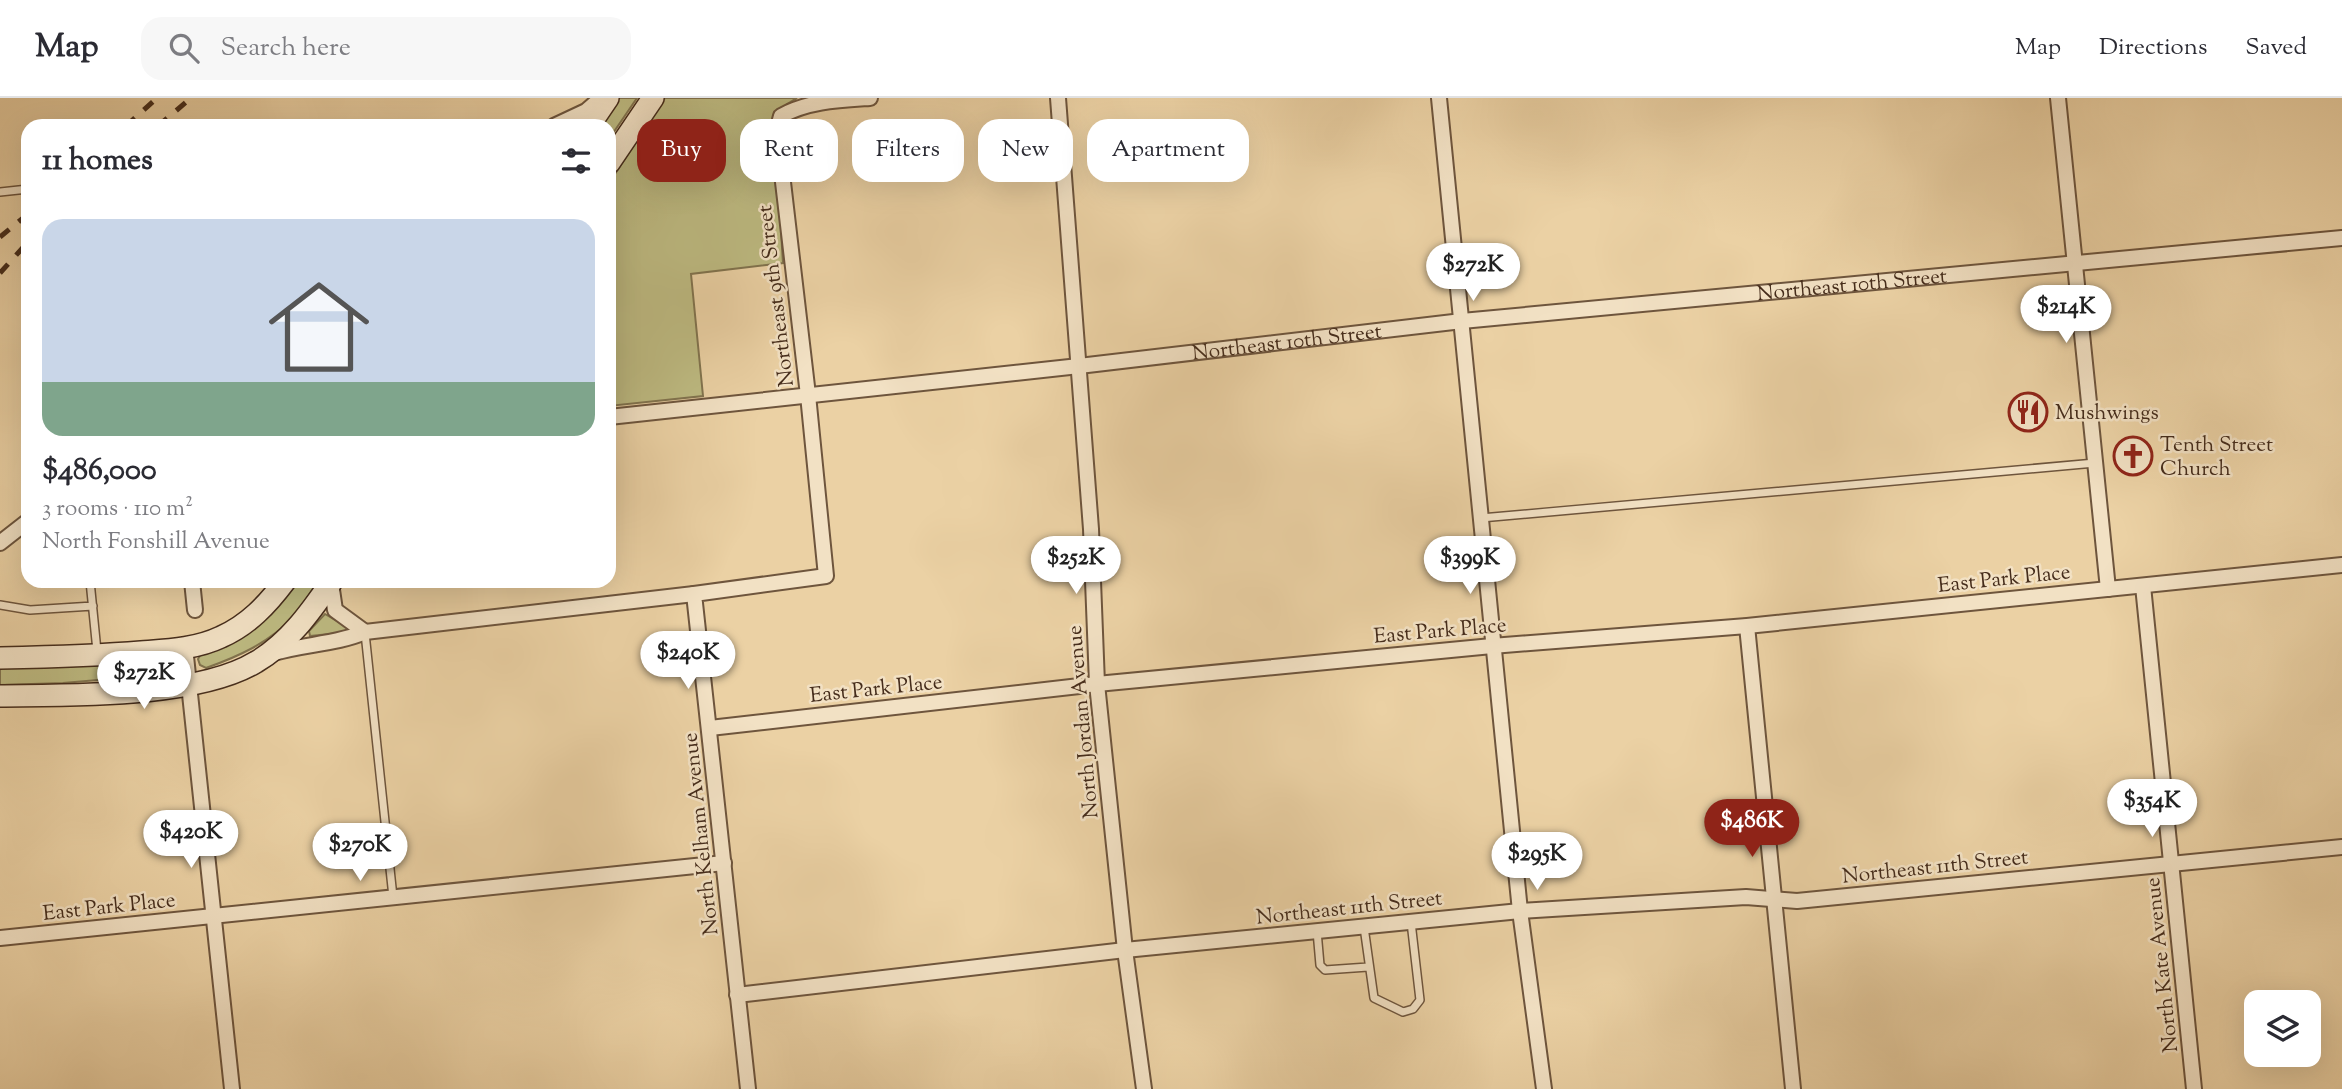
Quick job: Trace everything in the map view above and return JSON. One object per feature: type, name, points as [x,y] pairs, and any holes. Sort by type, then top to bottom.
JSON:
[{"type":"main road","points":[[594,119],[608,98]]},
{"type":"main road","points":[[616,152],[653,98]]},
{"type":"main road","points":[[0,658],[98,655],[185,648],[218,639],[249,620],[279,588]]},
{"type":"main road","points":[[0,696],[101,693],[207,682],[242,670],[268,654],[294,632],[327,588]]},
{"type":"street","points":[[569,119],[586,111],[601,98]]},
{"type":"street","name":"Northeast 9th Street","points":[[808,395],[776,131],[781,116],[794,109],[826,101],[870,98]]},
{"type":"street","name":"North Jordan Avenue","points":[[1058,98],[1091,529],[1097,684],[1125,950],[1144,1089]]},
{"type":"street","points":[[1438,98],[1520,911],[1544,1089]]},
{"type":"street","points":[[2058,98],[2108,589]]},
{"type":"street","name":"Northeast 10th Street","points":[[616,416],[1462,321],[2342,238]]},
{"type":"street","points":[[268,654],[303,644],[349,639],[365,632],[826,576],[808,395]]},
{"type":"street","points":[[0,543],[21,526]]},
{"type":"street","name":"East Park Place","points":[[710,728],[1097,684],[1492,646],[1747,626],[2342,565]]},
{"type":"street","name":"North Kate Avenue","points":[[2143,586],[2194,1089]]},
{"type":"street","points":[[193,588],[195,610]]},
{"type":"street","points":[[332,588],[335,610],[365,632]]},
{"type":"street","name":"North Kelham Avenue","points":[[694,594],[748,1089]]},
{"type":"street","points":[[1747,626],[1793,1089]]},
{"type":"street","points":[[185,648],[232,1089]]},
{"type":"street","name":"Northeast 11th Street","points":[[737,995],[1125,950],[1520,911],[1746,897],[1797,901],[2342,847]]},
{"type":"street","name":"East Park Place","points":[[0,938],[724,863]]},
{"type":"lane","points":[[0,192],[21,190]]},
{"type":"lane","points":[[1480,518],[2095,463]]},
{"type":"lane","points":[[91,588],[98,655]]},
{"type":"lane","points":[[0,605],[30,610],[93,606]]},
{"type":"lane","points":[[365,632],[394,897]]},
{"type":"lane","points":[[1364,927],[1367,967],[1374,998],[1403,1012],[1413,1009],[1420,1000],[1411,922]]},
{"type":"lane","points":[[1317,931],[1320,965],[1325,970],[1367,967]]},
{"type":"shaded area","points":[[617,98],[637,98],[616,129],[616,119],[604,119]]},
{"type":"shaded area","points":[[665,98],[797,98],[783,108],[774,119],[740,119],[740,182],[776,182],[783,263],[691,274],[703,396],[616,405],[616,172],[637,140],[637,182],[726,182],[726,119],[651,119]]},
{"type":"shaded area","points":[[291,588],[313,588],[292,618],[263,642],[206,668],[200,665],[198,659],[201,654],[280,602]]},
{"type":"shaded area","points":[[325,614],[347,627],[349,632],[310,636],[309,631]]},
{"type":"shaded area","points":[[169,658],[176,661],[175,670],[168,674],[63,683],[0,685],[0,667],[64,667]]},
{"type":"railway","points":[[134,119],[157,98]]},
{"type":"railway","points":[[166,119],[191,98]]},
{"type":"railway","points":[[0,237],[21,220]]},
{"type":"railway","points":[[0,273],[21,250]]},
{"type":"place","name":"Mushwings","points":[[2028,412]]},
{"type":"place","name":"Tenth Street Church","points":[[2133,456]]}]
